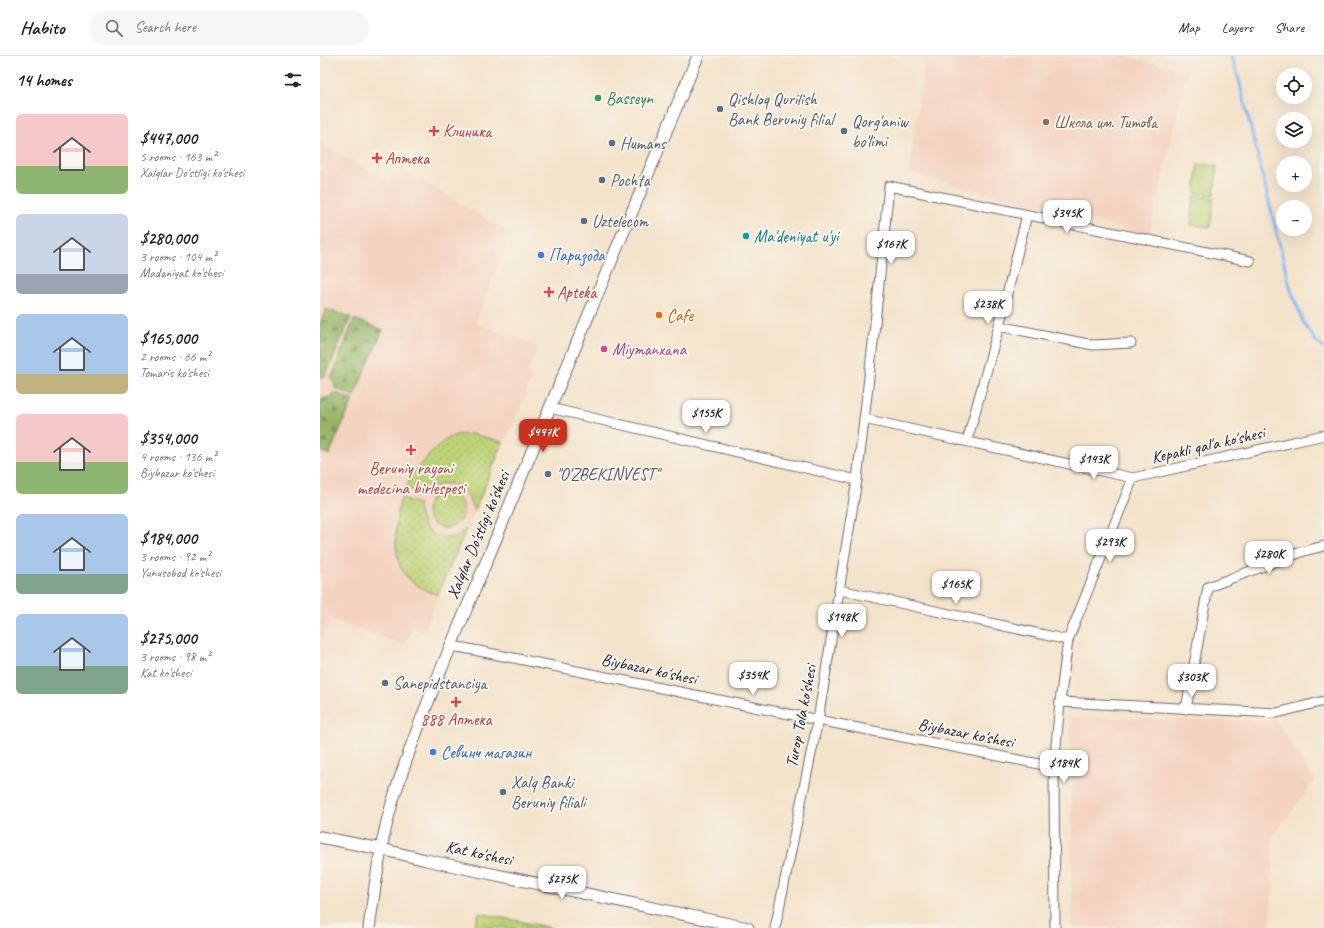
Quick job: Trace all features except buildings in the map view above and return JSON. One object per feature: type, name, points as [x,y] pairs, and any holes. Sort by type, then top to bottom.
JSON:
[{"type":"street","name":"Xalqlar Do'stligi ko'shesi","points":[[369,928],[382,849],[392,805],[414,736],[450,646],[698,56]]},
{"type":"street","name":"Turop Tola ko'shesi","points":[[775,928],[818,720],[857,480],[889,186],[1027,215]]},
{"type":"street","points":[[967,441],[999,326],[1027,215],[1250,261]]},
{"type":"street","points":[[999,326],[1093,345],[1131,343]]},
{"type":"street","points":[[550,408],[857,480]]},
{"type":"street","name":"Kepakli qal'a ko'shesi","points":[[864,419],[1133,478],[1324,435]]},
{"type":"street","points":[[1055,928],[1054,767],[1068,640],[1133,478]]},
{"type":"street","points":[[1186,709],[1208,587],[1304,551],[1324,546]]},
{"type":"street","points":[[840,590],[1068,640]]},
{"type":"street","name":"Biybazar ko'shesi","points":[[450,646],[1054,767]]},
{"type":"street","points":[[1060,702],[1277,713],[1324,701]]},
{"type":"street","name":"Kat ko'shesi","points":[[320,837],[748,928]]},
{"type":"shaded area","name":"Школа им. Титова","points":[[925,56],[1125,56],[1187,71],[1149,235],[909,173]]},
{"type":"shaded area","name":"Beruniy rayoni medecina birlespesi","points":[[320,143],[389,182],[400,168],[511,233],[475,323],[538,346],[527,374],[533,377],[423,633],[413,628],[405,645],[330,619],[320,643]]},
{"type":"shaded area","points":[[1070,717],[1277,722],[1315,781],[1273,835],[1271,928],[1072,928]]},
{"type":"green space","points":[[1198,164],[1217,166],[1214,195],[1195,193]]},
{"type":"green space","points":[[1194,196],[1214,198],[1210,227],[1191,225]]},
{"type":"green space","points":[[326,309],[351,317],[326,376],[320,377],[320,323]]},
{"type":"green space","points":[[354,319],[383,330],[354,396],[335,388],[335,384],[331,379]]},
{"type":"green space","points":[[334,392],[353,400],[329,455],[320,451],[320,403],[322,399],[329,397]]},
{"type":"green space","points":[[472,434],[503,442],[475,510],[468,496],[463,490],[452,484],[435,487],[423,494],[406,488],[410,477],[444,441],[455,435]]},
{"type":"green space","points":[[449,492],[458,497],[462,503],[462,517],[458,523],[449,528],[441,528],[432,523],[428,517],[427,506],[432,497],[438,493]]},
{"type":"green space","points":[[401,498],[418,504],[422,522],[428,531],[433,534],[451,537],[461,533],[465,529],[466,530],[437,595],[421,588],[410,580],[402,570],[398,560],[396,550],[396,528]]},
{"type":"green space","points":[[479,913],[553,928],[474,928]]},
{"type":"waterway","points":[[1231,56],[1239,80],[1290,287],[1303,322],[1315,340],[1324,348]]},
{"type":"place","name":"Basseyn","points":[[598,98]]},
{"type":"place","name":"Qishloq Qurilish Bank Beruniy filial","points":[[720,109]]},
{"type":"place","name":"Школа им. Титова","points":[[1046,122]]},
{"type":"place","name":"Клиника","points":[[434,131]]},
{"type":"place","name":"Qorg'aniw bo'limi","points":[[844,131]]},
{"type":"place","name":"Humans","points":[[612,143]]},
{"type":"place","name":"Аптека","points":[[377,158]]},
{"type":"place","name":"Pochta","points":[[602,180]]},
{"type":"place","name":"Uztelecom","points":[[584,221]]},
{"type":"place","name":"Ma'deniyat u'yi","points":[[746,236]]},
{"type":"place","name":"Паризода","points":[[541,255]]},
{"type":"place","name":"Apteka","points":[[549,292]]},
{"type":"place","name":"Cafe","points":[[659,315]]},
{"type":"place","name":"Miymanxana","points":[[604,349]]},
{"type":"place","name":"Beruniy rayoni medecina birlespesi","points":[[411,450]]},
{"type":"place","name":"\"O'ZBEKINVEST\"","points":[[548,474]]},
{"type":"place","name":"Sanepidstanciya","points":[[385,683]]},
{"type":"place","name":"888 Аптека","points":[[456,702]]},
{"type":"place","name":"Севинч магазин","points":[[433,752]]},
{"type":"place","name":"Xalq Banki Beruniy filiali","points":[[503,792]]}]
